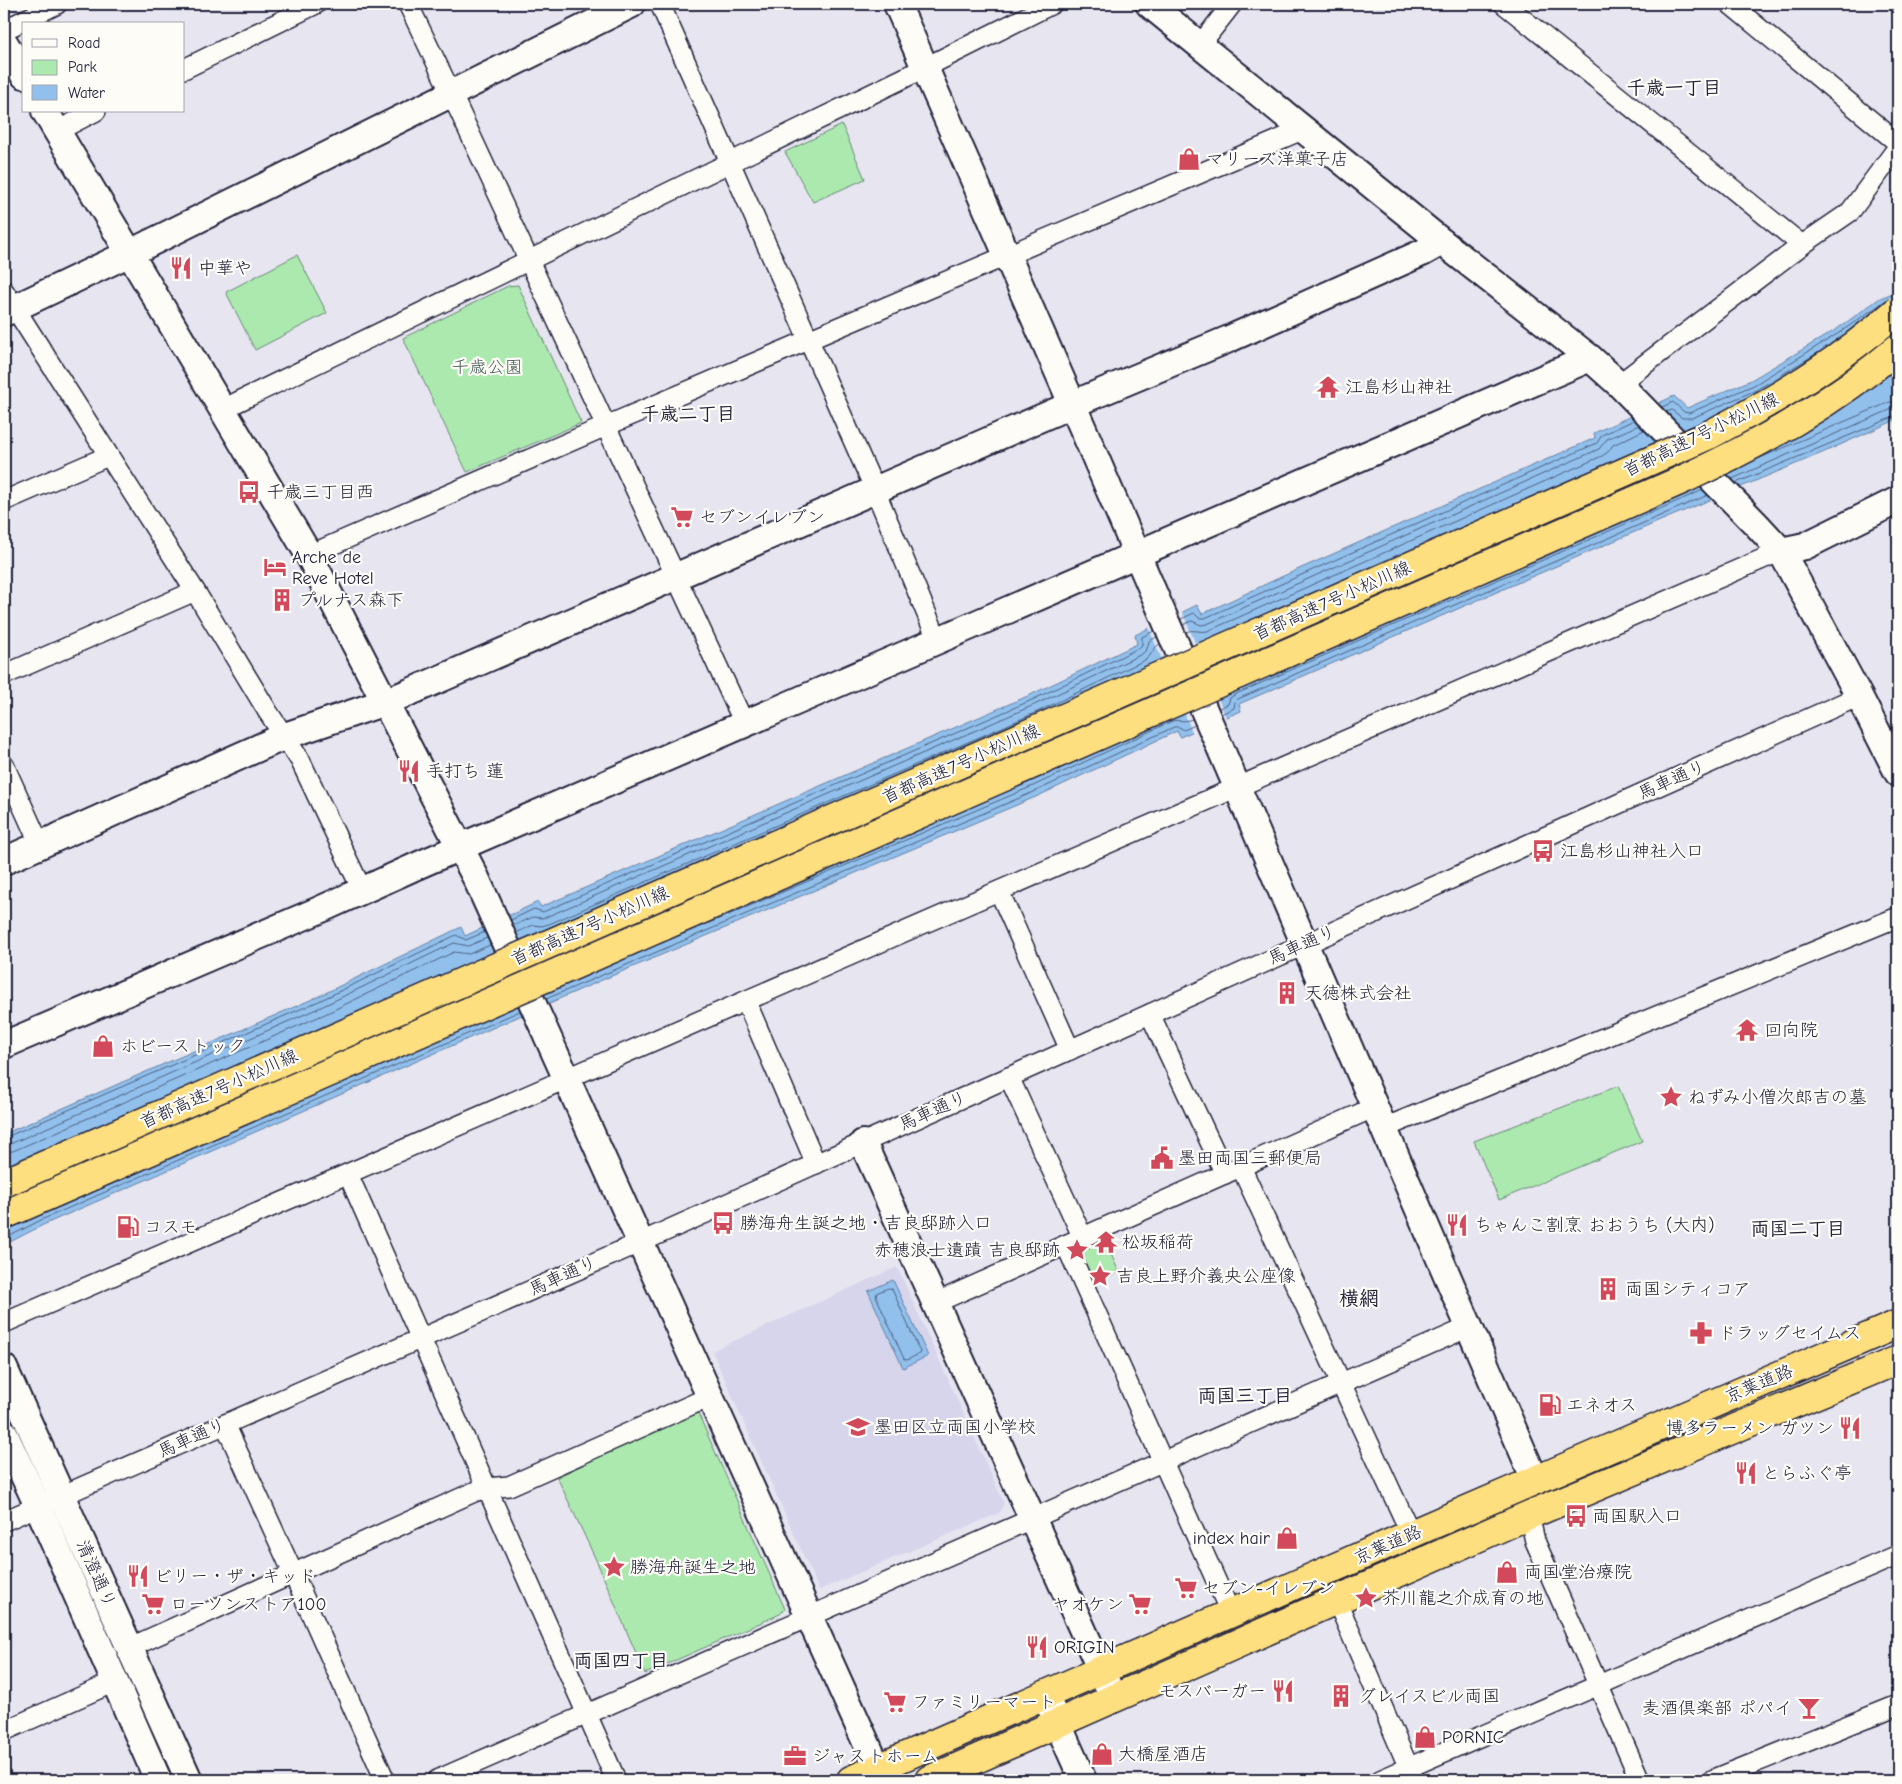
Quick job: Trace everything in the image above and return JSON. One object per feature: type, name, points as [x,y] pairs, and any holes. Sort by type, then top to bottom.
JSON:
[{"type":"highway","name":"首都高速7号小松川線","points":[[4,1183],[1709,435],[1801,384],[1839,358],[1898,310]]},
{"type":"highway","name":"首都高速7号小松川線","points":[[4,1215],[1684,479],[1734,456],[1817,409],[1856,383],[1898,348]]},
{"type":"highway","name":"京葉道路","points":[[851,1780],[1535,1480],[1890,1328]]},
{"type":"highway","name":"京葉道路","points":[[929,1780],[1529,1515],[1897,1363]]},
{"type":"street","points":[[4,30],[57,4]]},
{"type":"street","points":[[185,68],[316,4]]},
{"type":"street","points":[[408,4],[745,725]]},
{"type":"street","points":[[362,890],[300,760],[268,712],[195,591],[7,304],[130,253],[632,4]]},
{"type":"street","points":[[660,4],[874,490],[938,641]]},
{"type":"street","points":[[897,4],[1138,554],[1236,787],[1535,1480]]},
{"type":"street","points":[[223,409],[1052,4]]},
{"type":"street","points":[[1149,4],[1302,130],[1345,162],[1442,242],[1590,358],[1619,384],[1730,497],[1780,551],[1859,696],[1898,773]]},
{"type":"street","points":[[1200,45],[1232,4]]},
{"type":"street","points":[[1504,4],[1802,245]]},
{"type":"street","points":[[1730,4],[1898,143]]},
{"type":"street","points":[[4,42],[22,72]]},
{"type":"street","points":[[92,112],[51,121],[309,555],[491,909],[639,1243],[878,1769]]},
{"type":"street","points":[[309,555],[606,426],[1302,130]]},
{"type":"street","points":[[1619,384],[1802,245],[1850,212],[1898,147]]},
{"type":"street","points":[[4,861],[285,736],[385,702],[677,577],[1072,404],[1229,339],[1424,252],[1442,242]]},
{"type":"street","points":[[4,1045],[1590,358]]},
{"type":"street","points":[[4,501],[108,456]]},
{"type":"street","points":[[4,1323],[1780,551],[1805,546],[1898,500]]},
{"type":"street","points":[[4,675],[195,591]]},
{"type":"street","name":"馬車通り","points":[[4,1521],[639,1243],[1859,696]]},
{"type":"street","points":[[4,765],[40,844]]},
{"type":"street","points":[[999,891],[1070,1050]]},
{"type":"street","points":[[935,1303],[1233,1170],[1379,1117],[1898,917]]},
{"type":"street","points":[[746,1001],[816,1164]]},
{"type":"street","points":[[1150,1014],[1233,1170],[1341,1383],[1411,1534]]},
{"type":"street","points":[[1009,1077],[1163,1461],[1231,1614]]},
{"type":"street","points":[[863,1143],[1113,1698]]},
{"type":"street","points":[[348,1174],[616,1780]]},
{"type":"street","points":[[437,1780],[1469,1327]]},
{"type":"street","points":[[1890,1328],[1897,1363]]},
{"type":"street","name":"清澄通り","points":[[4,1368],[128,1648],[189,1780]]},
{"type":"street","points":[[128,1648],[474,1492],[487,1488],[510,1486],[709,1397]]},
{"type":"street","points":[[225,1424],[385,1780]]},
{"type":"street","name":"清澄通り","points":[[4,1433],[158,1780]]},
{"type":"street","points":[[1529,1515],[1535,1541],[1640,1780]]},
{"type":"street","points":[[1380,1780],[1412,1774],[1598,1685],[1898,1554]]},
{"type":"street","points":[[1336,1599],[1412,1774]]},
{"type":"street","points":[[4,1730],[114,1682]]},
{"type":"street","points":[[1045,1694],[1083,1780]]},
{"type":"street","points":[[1712,1780],[1898,1705]]},
{"type":"shaded area","name":"墨田区立両国小学校","points":[[897,1267],[1004,1503],[999,1513],[819,1590],[712,1351]]},
{"type":"green space","points":[[842,125],[865,179],[813,202],[785,152]]},
{"type":"green space","points":[[297,255],[327,313],[255,350],[226,292]]},
{"type":"green space","name":"千歳公園","points":[[518,285],[581,423],[467,472],[403,338],[508,286]]},
{"type":"green space","points":[[1618,1086],[1642,1141],[1499,1200],[1474,1141]]},
{"type":"green space","points":[[1105,1241],[1119,1272],[1090,1284],[1077,1253]]},
{"type":"green space","points":[[697,1411],[785,1609],[780,1614],[645,1674],[597,1562],[557,1477]]},
{"type":"water","points":[[1898,291],[1898,419],[1239,704],[1241,711],[1180,737],[1177,731],[1038,796],[602,980],[43,1225],[10,1242],[8,1240],[4,1241],[4,1134],[317,997],[461,927],[465,936],[538,902],[541,907],[1030,695],[1137,644],[1135,635],[1197,605],[1202,614],[1595,438],[1594,433],[1674,396],[1687,408],[1751,380],[1837,329],[1880,298]]},
{"type":"water","points":[[893,1280],[928,1356],[903,1368],[868,1291]]},
{"type":"pier","points":[[1182,611],[1227,720],[1193,734],[1148,626]]},
{"type":"place","name":"マリーズ洋菓子店","points":[[1189,159]]},
{"type":"place","name":"中華や","points":[[181,268]]},
{"type":"place","name":"江島杉山神社","points":[[1328,387]]},
{"type":"place","name":"千歳三丁目西","points":[[249,492]]},
{"type":"place","name":"セブンイレブン","points":[[682,517]]},
{"type":"place","name":"Arche de Reve Hotel","points":[[275,567]]},
{"type":"place","name":"プルナス森下","points":[[282,600]]},
{"type":"place","name":"手打ち 蓮","points":[[409,771]]},
{"type":"place","name":"江島杉山神社入口","points":[[1543,851]]},
{"type":"place","name":"天徳株式会社","points":[[1287,993]]},
{"type":"place","name":"回向院","points":[[1747,1030]]},
{"type":"place","name":"ホビーストック","points":[[103,1046]]},
{"type":"place","name":"ねずみ小僧次郎吉の墓","points":[[1671,1097]]},
{"type":"place","name":"墨田両国三郵便局","points":[[1162,1158]]},
{"type":"place","name":"勝海舟生誕之地・吉良邸跡入口","points":[[723,1223]]},
{"type":"place","name":"ちゃんこ割烹 おおうち (大内)","points":[[1457,1225]]},
{"type":"place","name":"コスモ","points":[[128,1227]]},
{"type":"place","name":"松坂稲荷","points":[[1106,1242]]},
{"type":"place","name":"赤穂浪士遺蹟 吉良邸跡","points":[[1077,1250]]},
{"type":"place","name":"吉良上野介義央公座像","points":[[1100,1276]]},
{"type":"place","name":"両国シティコア","points":[[1608,1289]]},
{"type":"place","name":"ドラッグセイムス","points":[[1701,1333]]},
{"type":"place","name":"エネオス","points":[[1550,1405]]},
{"type":"place","name":"墨田区立両国小学校","points":[[858,1427]]},
{"type":"place","name":"博多ラーメン ガツン","points":[[1850,1428]]},
{"type":"place","name":"とらふぐ亭","points":[[1746,1473]]},
{"type":"place","name":"両国駅入口","points":[[1576,1516]]},
{"type":"place","name":"index hair","points":[[1287,1538]]},
{"type":"place","name":"勝海舟誕生之地","points":[[614,1567]]},
{"type":"place","name":"両国堂治療院","points":[[1507,1572]]},
{"type":"place","name":"ビリー・ザ・キッド","points":[[138,1576]]},
{"type":"place","name":"セブン-イレブン","points":[[1186,1588]]},
{"type":"place","name":"芥川龍之介成育の地","points":[[1366,1598]]},
{"type":"place","name":"ローソンストア100","points":[[153,1604]]},
{"type":"place","name":"ヤオケン","points":[[1140,1604]]},
{"type":"place","name":"ORIGIN","points":[[1037,1647]]},
{"type":"place","name":"モスバーガー","points":[[1283,1691]]},
{"type":"place","name":"グレイスビル両国","points":[[1341,1696]]},
{"type":"place","name":"ファミリーマート","points":[[895,1702]]},
{"type":"place","name":"麦酒倶楽部 ポパイ","points":[[1809,1708]]},
{"type":"place","name":"PORNIC","points":[[1425,1737]]},
{"type":"place","name":"大橋屋酒店","points":[[1102,1754]]},
{"type":"place","name":"ジャストホーム","points":[[795,1756]]},
{"type":"district","name":"千歳一丁目","points":[[1674,88]]},
{"type":"district","name":"千歳二丁目","points":[[688,414]]},
{"type":"district","name":"両国二丁目","points":[[1798,1229]]},
{"type":"district","name":"横網","points":[[1359,1298]]},
{"type":"district","name":"両国三丁目","points":[[1245,1396]]},
{"type":"district","name":"両国四丁目","points":[[621,1661]]}]
